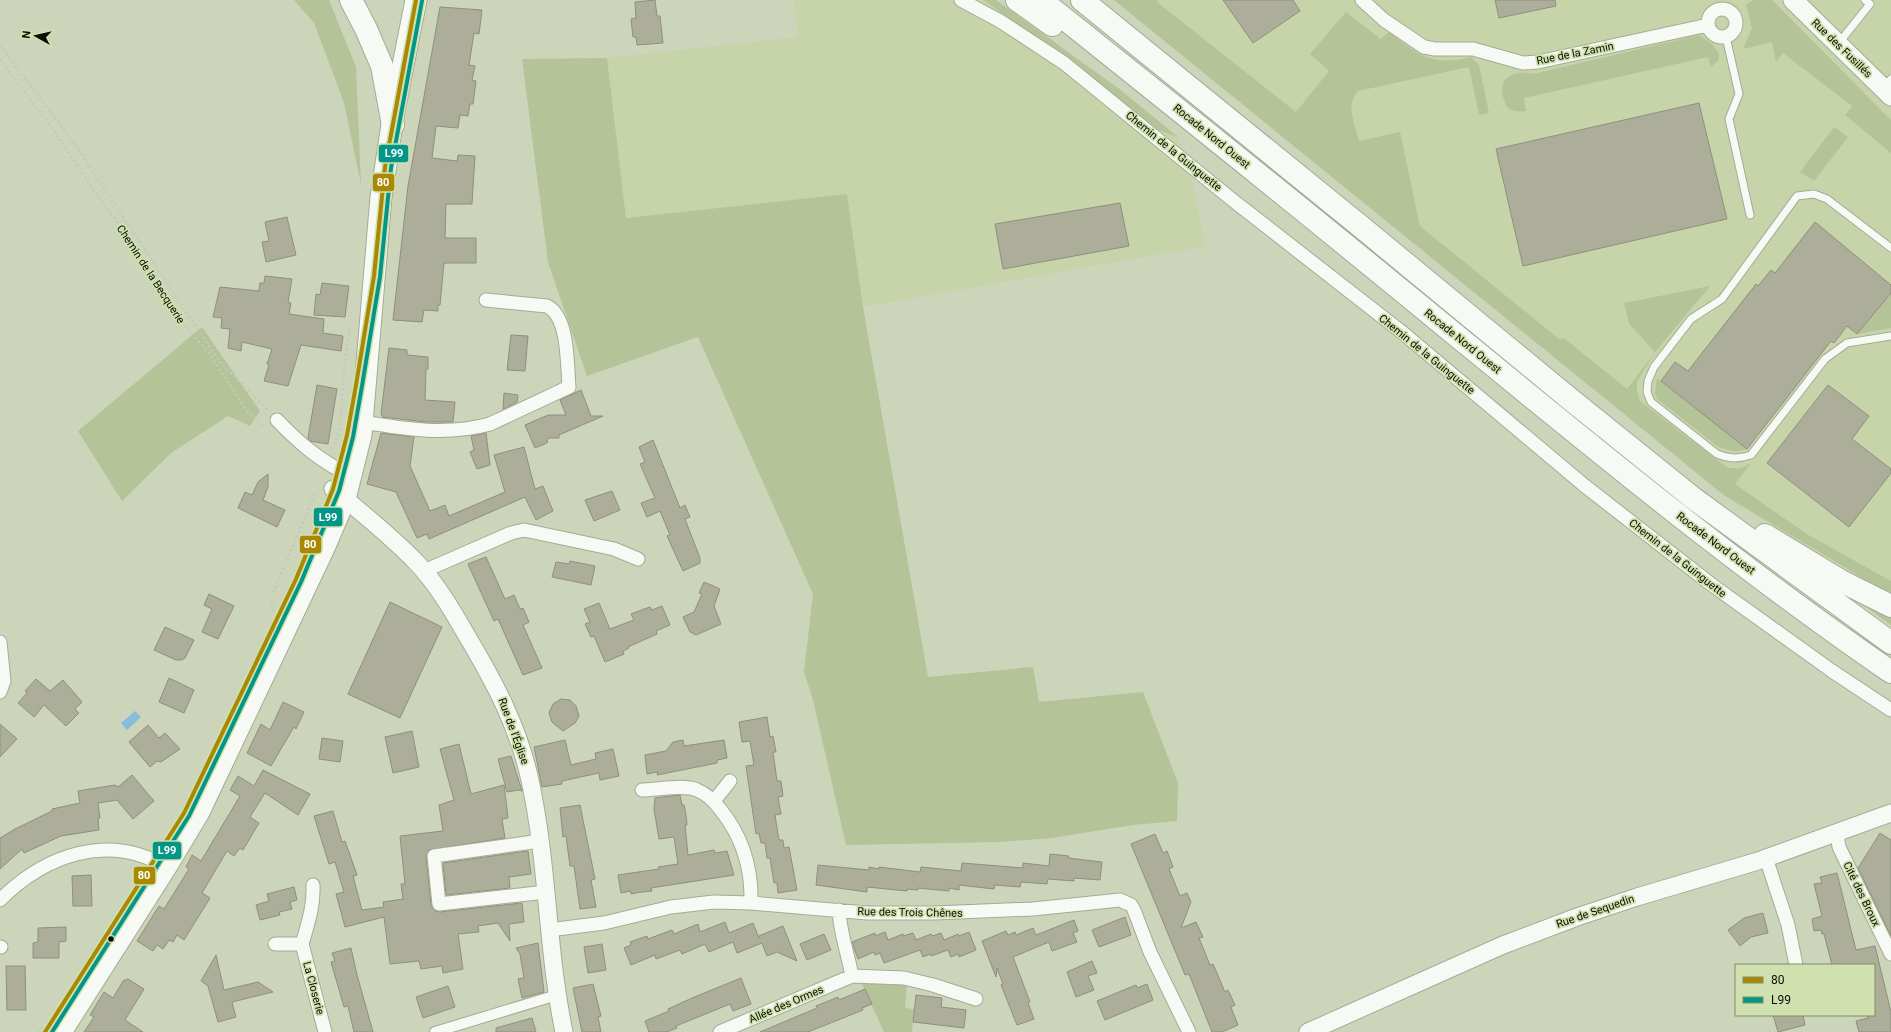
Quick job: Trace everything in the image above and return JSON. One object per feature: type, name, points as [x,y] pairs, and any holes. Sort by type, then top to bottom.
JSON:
[{"type":"highway","points":[[350,0],[366,29],[382,66],[392,125]]},
{"type":"highway","points":[[1017,0],[1230,150]]},
{"type":"highway","name":"Rocade Nord Ouest","points":[[1042,0],[1230,150],[1620,470],[1698,531],[1891,672]]},
{"type":"highway","name":"Rocade Nord Ouest","points":[[1082,0],[1570,399],[1694,498],[1891,643]]},
{"type":"highway","points":[[1097,0],[1136,43]]},
{"type":"highway","points":[[1694,498],[1727,514],[1841,581],[1891,606]]},
{"type":"highway","points":[[1698,531],[1786,609],[1891,689]]},
{"type":"main road","points":[[50,1030],[160,864],[296,579],[337,485],[362,422],[382,190],[392,125],[416,0]]},
{"type":"main road","name":"Rue des Fusillés","points":[[1793,0],[1838,45],[1888,87]]},
{"type":"main road","points":[[337,485],[374,276]]},
{"type":"street","name":"Chemin de la Guinguette","points":[[961,0],[1000,22],[1064,63],[1235,202],[1403,333],[1585,486],[1712,585],[1891,710]]},
{"type":"street","name":"Rue de la Zamin","points":[[1362,0],[1384,20],[1424,47],[1434,49],[1472,49],[1523,63],[1538,62],[1708,25]]},
{"type":"street","points":[[1722,4],[1734,14],[1737,23],[1734,31],[1726,37],[1713,34],[1708,25],[1710,16],[1722,4]]},
{"type":"street","points":[[362,422],[438,431],[470,428],[490,424],[569,387],[562,329],[558,315],[554,310],[547,306],[486,300]]},
{"type":"street","points":[[277,420],[325,462],[337,485]]},
{"type":"street","name":"Rue de l'Église","points":[[337,485],[424,571],[459,622],[506,707],[520,740],[528,770],[540,841],[557,996],[564,1032]]},
{"type":"street","points":[[424,571],[511,533],[524,530],[614,548],[638,559]]},
{"type":"street","points":[[0,642],[4,680],[0,692]]},
{"type":"street","points":[[714,801],[730,781]]},
{"type":"street","points":[[642,790],[696,789],[714,801],[734,829],[745,852],[750,878],[751,903]]},
{"type":"street","name":"Rue de Sequedin","points":[[1308,1032],[1503,945],[1577,916],[1766,858],[1891,813]]},
{"type":"street","name":"Cité des Broux","points":[[1837,833],[1839,847],[1891,954]]},
{"type":"street","points":[[540,841],[434,856],[439,904],[546,892]]},
{"type":"street","points":[[0,900],[33,872],[77,854],[90,851],[117,850],[140,854],[160,864]]},
{"type":"street","points":[[1766,858],[1788,925],[1796,964]]},
{"type":"street","points":[[275,944],[302,944],[312,912],[314,897],[313,885]]},
{"type":"street","name":"Rue des Trois Chênes","points":[[549,930],[619,921],[685,905],[714,902],[751,903],[892,913],[964,912],[1047,908],[1114,900],[1126,902],[1134,910],[1153,958],[1189,1032]]},
{"type":"street","points":[[839,910],[840,932],[852,976]]},
{"type":"street","name":"La Closerie","points":[[302,944],[326,1032]]},
{"type":"street","name":"Allée des Ormes","points":[[720,1032],[852,976],[904,978],[933,985],[976,999]]},
{"type":"street","points":[[435,1032],[557,996]]},
{"type":"lane","points":[[1838,45],[1870,4],[1865,0]]},
{"type":"lane","points":[[1726,37],[1739,94],[1729,119],[1750,215]]},
{"type":"lane","points":[[1891,248],[1827,199],[1814,194],[1797,196],[1722,299],[1691,319],[1654,367],[1648,381],[1647,392],[1651,402],[1717,454],[1728,459],[1740,458],[1750,455],[1826,359],[1847,343],[1891,336]]},
{"type":"path","points":[[0,46],[76,146],[219,361],[277,420]]},
{"type":"path","name":"Chemin de la Becquerie","points":[[0,59],[55,132],[100,199],[133,244],[181,321],[209,353],[247,411],[269,432]]},
{"type":"path","points":[[270,619],[273,612],[271,598],[337,485]]},
{"type":"path","points":[[39,1032],[50,1030]]},
{"type":"shaded area","points":[[294,0],[329,0],[356,67],[361,184],[344,103],[314,23]]},
{"type":"shaded area","points":[[794,0],[984,0],[1158,130],[1178,137],[1190,173],[1206,246],[863,307],[847,194],[626,218],[607,58],[798,37]]},
{"type":"shaded area","points":[[984,0],[996,0],[1118,88],[1178,137],[1158,130]]},
{"type":"shaded area","points":[[1114,0],[1891,0],[1891,596],[1725,496]]},
{"type":"shaded area","points":[[1114,0],[1158,0],[1157,2],[1296,112],[1329,71],[1310,54],[1346,12],[1381,39],[1389,32],[1418,53],[1427,57],[1446,61],[1471,57],[1479,65],[1489,113],[1479,115],[1469,67],[1358,91],[1352,103],[1352,115],[1359,141],[1400,132],[1420,226],[1559,339],[1564,338],[1627,389],[1655,352],[1637,382],[1637,391],[1640,401],[1728,468],[1741,468],[1751,463],[1735,484],[1805,533],[1891,581],[1891,595],[1725,496]]},
{"type":"shaded area","points":[[1753,0],[1772,0],[1891,120],[1891,153],[1845,115],[1852,106],[1783,53],[1776,62],[1772,42],[1743,49],[1752,28],[1746,5]]},
{"type":"shaded area","points":[[1699,35],[1713,45],[1719,54],[1719,60],[1711,67],[1708,57],[1524,98],[1526,111],[1519,112],[1508,108],[1503,97],[1503,84],[1506,79],[1515,74],[1533,74]]},
{"type":"shaded area","points":[[607,58],[626,218],[847,194],[863,307],[928,677],[1033,667],[1039,702],[1143,692],[1178,783],[1177,821],[1133,825],[1052,838],[1000,842],[846,845],[813,700],[804,672],[813,594],[698,337],[587,376],[548,262],[522,59]]},
{"type":"shaded area","points":[[1834,127],[1848,137],[1814,181],[1800,172]]},
{"type":"shaded area","points":[[1710,286],[1655,352],[1629,324],[1624,303]]},
{"type":"shaded area","points":[[1891,293],[1891,328],[1857,334]]},
{"type":"shaded area","points":[[202,327],[260,411],[250,426],[228,416],[171,453],[122,501],[78,431]]},
{"type":"shaded area","points":[[1657,378],[1747,449],[1732,451],[1717,446],[1657,399],[1655,393]]},
{"type":"shaded area","points":[[1855,599],[1891,616],[1891,625]]},
{"type":"shaded area","points":[[862,984],[907,984],[905,1008],[914,1009],[912,1032],[884,1032]]},
{"type":"water","points":[[135,711],[141,717],[127,730],[121,723]]},
{"type":"building","points":[[655,0],[657,16],[660,16],[663,43],[637,45],[636,37],[633,37],[631,19],[636,18],[635,2]]},
{"type":"building","points":[[1223,0],[1293,0],[1300,11],[1253,43]]},
{"type":"building","points":[[1495,0],[1555,0],[1556,6],[1499,18]]},
{"type":"building","points":[[440,7],[482,10],[479,34],[474,33],[469,65],[475,66],[472,80],[476,81],[473,104],[470,104],[468,116],[460,115],[458,128],[436,126],[432,158],[457,161],[458,155],[475,156],[472,204],[446,204],[445,238],[476,238],[476,263],[444,263],[440,305],[438,305],[438,311],[424,310],[422,322],[393,320],[408,186]]},
{"type":"building","points":[[1699,103],[1727,219],[1523,266],[1496,149]]},
{"type":"building","points":[[1120,203],[1129,246],[1003,269],[995,224]]},
{"type":"building","points":[[287,217],[296,255],[266,262],[262,242],[269,241],[265,222]]},
{"type":"building","points":[[1815,222],[1891,285],[1891,293],[1857,334],[1847,326],[1834,343],[1831,341],[1747,449],[1661,381],[1675,362],[1688,371],[1756,284],[1758,286],[1771,270],[1775,273]]},
{"type":"building","points":[[265,276],[292,279],[288,302],[291,303],[289,314],[324,319],[323,333],[343,336],[341,351],[301,345],[288,386],[264,381],[269,365],[267,364],[272,349],[242,342],[241,351],[228,348],[230,329],[221,328],[222,318],[213,317],[220,287],[259,291],[260,283],[264,283]]},
{"type":"building","points":[[322,283],[349,286],[345,317],[314,315],[316,294],[320,295]]},
{"type":"building","points":[[511,335],[528,336],[525,371],[507,370]]},
{"type":"building","points":[[389,348],[407,350],[407,355],[428,357],[425,400],[455,402],[453,422],[426,422],[383,417],[381,414]]},
{"type":"building","points":[[317,385],[337,389],[328,444],[310,441],[308,438]]},
{"type":"building","points":[[1828,385],[1869,416],[1852,439],[1891,469],[1891,473],[1849,527],[1767,463]]},
{"type":"building","points":[[581,390],[591,416],[603,416],[559,435],[559,438],[548,438],[547,443],[535,448],[525,425],[548,415],[566,415],[560,400]]},
{"type":"building","points":[[504,393],[518,395],[517,402],[503,409]]},
{"type":"building","points":[[381,433],[414,437],[410,466],[430,511],[445,505],[449,516],[505,492],[494,455],[524,447],[535,489],[543,486],[553,511],[536,520],[525,497],[429,539],[427,534],[417,538],[396,492],[367,484]]},
{"type":"building","points":[[486,433],[490,465],[477,469],[470,452],[474,450],[471,436]]},
{"type":"building","points":[[653,440],[680,508],[685,505],[690,517],[685,519],[700,558],[700,563],[683,571],[667,536],[670,535],[660,511],[647,517],[641,503],[655,498],[640,464],[645,462],[639,447]]},
{"type":"building","points":[[268,474],[268,487],[263,500],[285,510],[277,527],[238,508],[245,492],[252,495],[258,482]]},
{"type":"building","points":[[612,491],[620,510],[594,521],[585,500]]},
{"type":"building","points":[[486,557],[505,599],[514,595],[520,609],[523,608],[529,622],[523,625],[542,668],[523,675],[498,619],[494,621],[468,564]]},
{"type":"building","points":[[570,561],[595,566],[591,585],[552,577],[556,562],[569,564]]},
{"type":"building","points":[[704,582],[720,589],[714,606],[721,624],[696,635],[690,632],[683,617],[694,612],[702,594],[699,593]]},
{"type":"building","points":[[209,594],[234,606],[218,639],[202,632],[212,609],[204,605]]},
{"type":"building","points":[[390,602],[442,627],[400,718],[348,694]]},
{"type":"building","points":[[599,603],[610,629],[634,620],[631,614],[650,607],[652,610],[662,606],[670,625],[656,631],[657,634],[628,647],[629,648],[623,651],[624,654],[605,662],[594,636],[591,637],[585,624],[590,622],[584,609]]},
{"type":"building","points":[[165,627],[194,640],[185,658],[182,660],[176,660],[154,650]]},
{"type":"building","points":[[169,678],[194,690],[184,713],[159,702]]},
{"type":"building","points":[[36,679],[50,691],[63,680],[82,702],[75,709],[79,713],[66,726],[44,705],[34,717],[18,703],[27,693],[25,691]]},
{"type":"building","points":[[561,699],[570,700],[576,706],[579,716],[575,723],[563,731],[552,722],[549,713],[553,704]]},
{"type":"building","points":[[283,702],[304,712],[296,729],[294,727],[271,766],[247,753],[261,724],[270,730]]},
{"type":"building","points":[[767,717],[770,737],[773,736],[776,752],[773,752],[777,781],[781,781],[783,796],[778,797],[781,814],[775,815],[779,840],[783,840],[784,848],[789,847],[797,890],[778,893],[777,883],[774,883],[770,858],[767,858],[765,843],[761,843],[759,833],[756,834],[746,766],[754,765],[750,741],[742,742],[739,722]]},
{"type":"building","points":[[0,724],[17,739],[0,757]]},
{"type":"building","points":[[148,725],[159,738],[165,733],[180,749],[161,762],[157,761],[150,767],[129,742]]},
{"type":"building","points":[[412,731],[419,767],[393,773],[385,737]]},
{"type":"building","points":[[322,738],[343,741],[340,762],[319,759]]},
{"type":"building","points":[[565,740],[571,765],[596,759],[595,753],[613,749],[619,776],[600,780],[599,773],[562,781],[562,784],[542,787],[534,747]]},
{"type":"building","points":[[683,740],[684,746],[724,740],[727,758],[717,760],[717,763],[657,775],[658,772],[647,774],[645,755],[666,751],[673,742]]},
{"type":"building","points":[[459,744],[471,794],[504,785],[508,818],[502,819],[505,838],[429,850],[426,857],[431,905],[435,911],[440,912],[522,903],[524,922],[509,924],[510,941],[498,923],[478,926],[479,932],[458,934],[463,969],[443,973],[442,966],[421,969],[419,961],[390,964],[384,917],[345,927],[336,894],[344,892],[335,862],[329,864],[314,816],[333,811],[342,842],[345,841],[357,875],[353,876],[362,910],[384,907],[383,902],[403,899],[401,884],[405,884],[400,836],[443,831],[439,805],[454,800],[440,749]]},
{"type":"building","points":[[511,756],[522,791],[507,792],[498,759]]},
{"type":"building","points":[[263,770],[310,794],[298,815],[265,793],[250,817],[259,823],[243,850],[240,848],[234,856],[227,851],[202,893],[210,898],[184,940],[177,935],[173,942],[169,940],[163,949],[157,945],[153,951],[137,941],[159,906],[164,909],[189,869],[186,867],[192,855],[201,861],[240,796],[230,790],[238,776],[254,786]]},
{"type":"building","points":[[132,775],[154,801],[133,819],[117,800],[98,803],[100,818],[98,818],[99,830],[61,836],[24,853],[22,849],[0,869],[0,838],[52,811],[52,809],[80,803],[78,791],[115,785],[118,787]]},
{"type":"building","points":[[680,795],[686,815],[687,825],[685,825],[688,855],[714,850],[715,853],[727,851],[734,875],[651,888],[652,891],[631,894],[631,891],[621,893],[618,875],[659,869],[658,867],[678,864],[674,837],[659,839],[654,809],[655,798]]},
{"type":"building","points":[[580,805],[595,879],[591,880],[596,907],[580,909],[574,866],[570,866],[566,836],[563,837],[560,808]]},
{"type":"building","points":[[1880,833],[1891,840],[1891,936],[1858,868]]},
{"type":"building","points":[[1155,834],[1163,853],[1167,851],[1173,867],[1169,869],[1180,896],[1187,893],[1191,902],[1181,928],[1196,922],[1203,937],[1199,938],[1210,965],[1213,964],[1225,992],[1228,990],[1235,1005],[1231,1007],[1238,1025],[1222,1032],[1212,1032],[1189,974],[1185,975],[1131,844]]},
{"type":"building","points":[[528,851],[531,874],[509,877],[510,888],[446,895],[443,863]]},
{"type":"building","points":[[1050,854],[1069,856],[1068,858],[1102,862],[1100,880],[1074,878],[1074,881],[1048,879],[1047,884],[1021,882],[1020,887],[995,885],[994,889],[959,885],[959,890],[949,888],[949,891],[918,888],[918,890],[907,889],[907,891],[867,887],[867,892],[816,885],[818,865],[869,870],[869,867],[879,869],[879,867],[920,872],[921,867],[961,871],[962,863],[1023,868],[1023,863],[1049,866]]},
{"type":"building","points":[[1837,873],[1856,950],[1875,946],[1891,1012],[1891,1032],[1859,1032],[1856,1021],[1868,1018],[1867,1016],[1875,1016],[1875,964],[1832,964],[1824,934],[1822,934],[1821,930],[1814,931],[1812,919],[1822,916],[1814,884],[1822,883],[1820,877]]},
{"type":"building","points":[[91,875],[92,906],[73,906],[72,876]]},
{"type":"building","points":[[294,887],[297,900],[290,902],[292,909],[279,912],[280,915],[260,920],[256,905],[269,901],[267,894]]},
{"type":"building","points":[[1763,913],[1768,933],[1751,937],[1740,946],[1728,930],[1744,918]]},
{"type":"building","points":[[1125,917],[1131,935],[1099,947],[1092,930]]},
{"type":"building","points":[[1074,920],[1078,931],[1073,933],[1077,942],[1052,951],[1049,942],[1013,957],[1030,1002],[1028,1003],[1034,1019],[1017,1025],[1001,985],[1003,984],[997,968],[996,977],[982,941],[1006,931],[1008,935],[1015,932],[1016,935],[1033,928],[1036,935]]},
{"type":"building","points":[[725,922],[729,933],[753,923],[759,938],[759,936],[783,926],[797,961],[777,952],[767,956],[762,943],[737,953],[733,942],[709,952],[705,944],[682,954],[680,950],[656,959],[655,955],[631,965],[624,948],[631,945],[630,942],[647,936],[648,939],[672,930],[674,934],[698,924],[700,932]]},
{"type":"building","points":[[66,927],[66,941],[59,942],[59,958],[33,958],[33,943],[38,942],[38,928]]},
{"type":"building","points":[[885,932],[888,940],[903,934],[903,936],[913,933],[916,940],[931,934],[932,936],[941,933],[944,940],[958,934],[959,936],[969,932],[976,950],[959,957],[958,954],[951,957],[948,950],[923,957],[920,950],[884,963],[880,953],[875,955],[874,952],[858,959],[852,942],[875,933],[875,936]]},
{"type":"building","points":[[824,934],[831,950],[807,960],[800,944]]},
{"type":"building","points":[[538,943],[544,992],[522,998],[518,979],[524,978],[520,954],[516,948]]},
{"type":"building","points":[[602,944],[606,970],[588,973],[584,947]]},
{"type":"building","points":[[351,948],[373,1032],[354,1032],[348,1006],[344,1007],[331,962],[335,961],[332,953]]},
{"type":"building","points":[[216,955],[224,990],[258,982],[273,992],[232,1002],[236,1017],[218,1022],[208,986],[201,981]]},
{"type":"building","points":[[1092,961],[1097,973],[1088,976],[1094,990],[1076,997],[1067,972]]},
{"type":"building","points":[[6,966],[25,966],[26,1010],[7,1010]]},
{"type":"building","points":[[741,978],[751,1004],[733,1011],[730,1004],[676,1026],[677,1028],[667,1032],[649,1032],[645,1021],[669,1011],[668,1009],[692,998]]},
{"type":"building","points":[[128,979],[144,989],[125,1020],[143,1032],[84,1032],[94,1017],[90,1015],[104,992],[113,998],[123,981]]},
{"type":"building","points":[[593,984],[601,1016],[598,1017],[601,1032],[582,1032],[573,988]]},
{"type":"building","points":[[1147,984],[1153,1000],[1105,1020],[1097,1001],[1136,985],[1137,988]]},
{"type":"building","points":[[448,986],[455,1007],[423,1018],[416,997]]},
{"type":"building","points":[[865,989],[872,1004],[862,1008],[863,1010],[808,1032],[760,1032],[817,1008],[816,1006],[838,997],[839,1000]]},
{"type":"building","points":[[916,995],[942,998],[941,1007],[966,1010],[964,1028],[913,1022]]},
{"type":"building","points":[[1773,1016],[1803,1016],[1805,1025],[1778,1032]]},
{"type":"building","points":[[532,1018],[536,1032],[496,1032],[496,1028]]},
{"type":"transit line","name":"80","points":[[45,1032],[184,813],[296,579],[333,489],[347,435],[356,385],[374,276],[385,167],[416,0]]},
{"type":"transit line","name":"L99","points":[[52,1032],[189,816],[301,582],[339,491],[353,437],[362,386],[380,277],[391,168],[422,1]]}]
